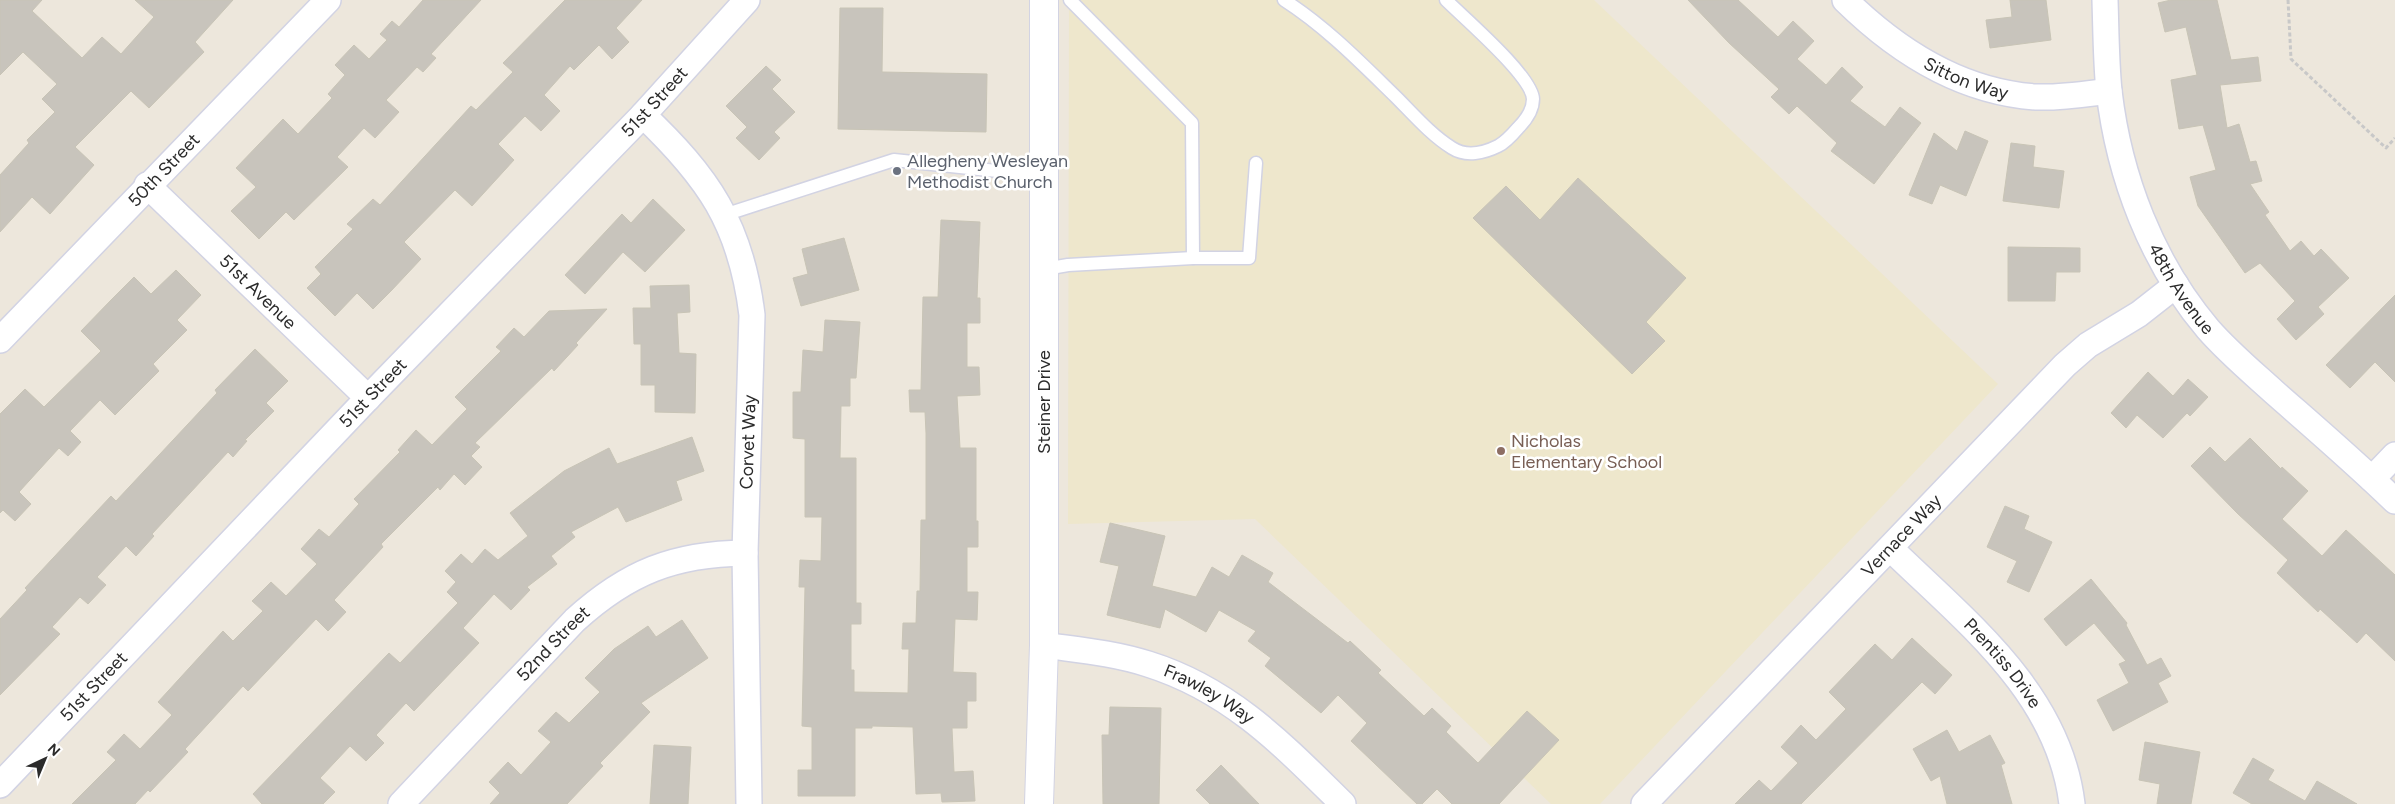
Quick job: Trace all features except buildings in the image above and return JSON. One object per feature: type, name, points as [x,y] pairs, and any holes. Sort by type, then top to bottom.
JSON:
[{"type":"street","name":"50th Street","points":[[0,340],[147,185],[328,0]]},
{"type":"street","name":"51st Street","points":[[0,785],[368,398],[642,115],[746,0]]},
{"type":"street","name":"Steiner Drive","points":[[1039,804],[1044,645],[1044,0]]},
{"type":"street","name":"Sitton Way","points":[[1845,0],[1883,35],[1909,53],[1936,68],[1964,80],[1994,90],[2038,97],[2069,96],[2109,91]]},
{"type":"street","name":"48th Avenue","points":[[2105,0],[2109,91],[2131,192],[2152,244],[2192,309],[2228,350],[2395,501]]},
{"type":"street","name":"Corvet Way","points":[[642,115],[690,163],[707,185],[724,215],[742,260],[752,315],[745,552],[749,804]]},
{"type":"street","name":"51st Avenue","points":[[147,185],[368,398]]},
{"type":"street","name":"Vernace Way","points":[[1644,804],[1891,549],[2065,365],[2088,345],[2138,314],[2176,285]]},
{"type":"street","points":[[2372,479],[2395,455]]},
{"type":"street","name":"Prentiss Drive","points":[[1891,549],[1996,651],[2032,695],[2056,742],[2072,804]]},
{"type":"street","name":"52nd Street","points":[[401,804],[575,620],[596,601],[640,573],[665,563],[691,556],[745,552]]},
{"type":"street","name":"Frawley Way","points":[[1044,645],[1120,656],[1148,664],[1201,686],[1257,722],[1343,804]]},
{"type":"lane","points":[[1070,0],[1192,123],[1193,258]]},
{"type":"lane","points":[[1284,0],[1306,14],[1341,42],[1428,129],[1453,149],[1471,154],[1490,150],[1503,144],[1529,117],[1533,99],[1529,86],[1518,72],[1446,0]]},
{"type":"lane","points":[[724,215],[894,160],[1043,176]]},
{"type":"lane","points":[[1045,269],[1068,265],[1193,258],[1249,258],[1256,163]]},
{"type":"path","points":[[2288,0],[2291,58],[2386,148],[2395,138]]},
{"type":"shaded area","name":"Nicholas Elementary School","points":[[1069,0],[1594,0],[1998,384],[1600,804],[1551,804],[1255,519],[1068,524]]},
{"type":"place","name":"Allegheny Wesleyan Methodist Church","points":[[897,171]]},
{"type":"place","name":"Nicholas Elementary School","points":[[1501,451]]}]
